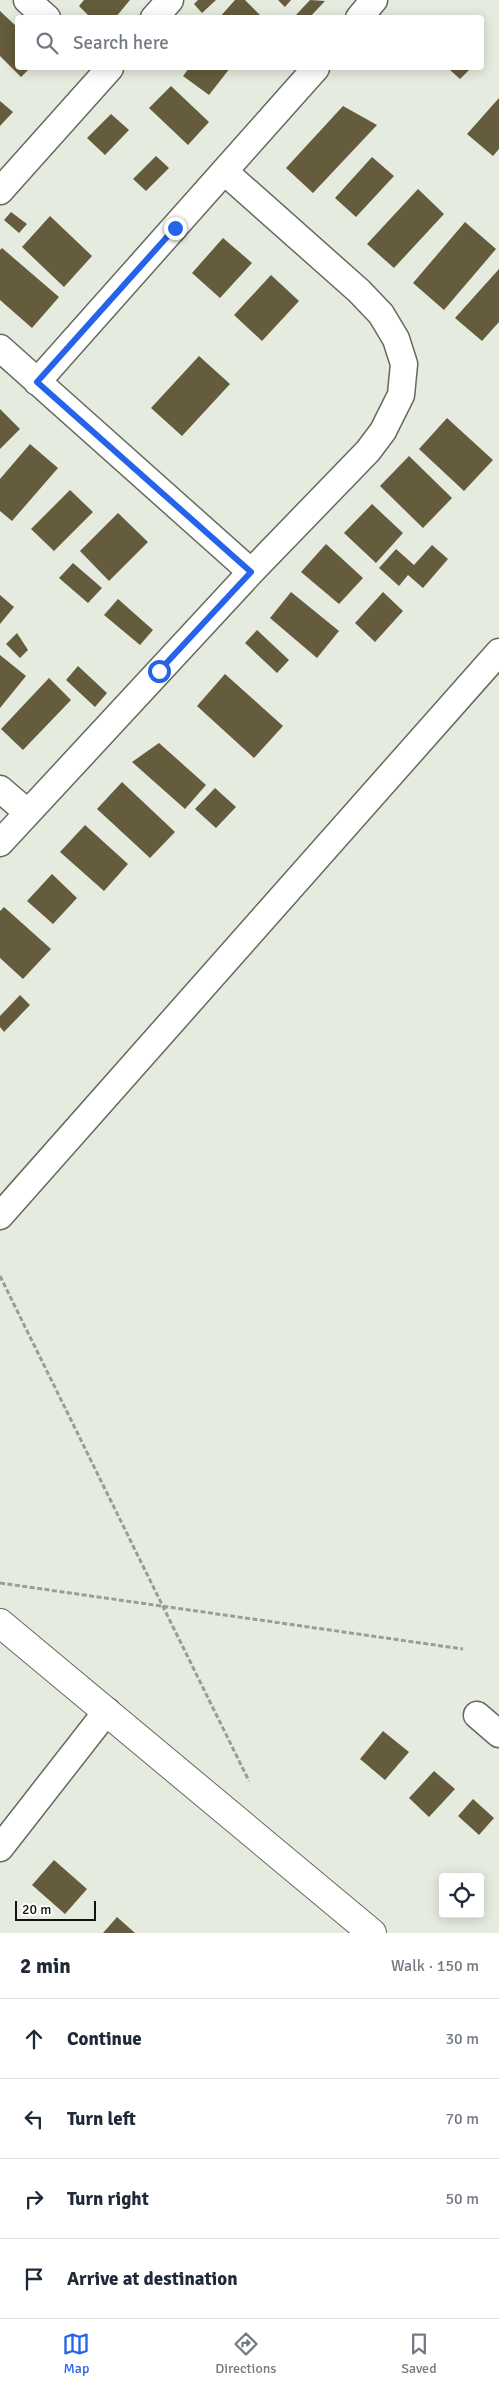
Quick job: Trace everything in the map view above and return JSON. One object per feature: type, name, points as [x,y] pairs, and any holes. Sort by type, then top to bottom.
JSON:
[{"type":"main road","points":[[0,1623],[372,1933]]},
{"type":"street","points":[[27,0],[44,15]]},
{"type":"street","points":[[157,15],[170,0]]},
{"type":"street","points":[[362,15],[374,0]]},
{"type":"street","points":[[0,191],[105,70]]},
{"type":"street","points":[[37,382],[314,70]]},
{"type":"street","points":[[0,843],[251,572],[368,451],[383,431],[401,395],[404,364],[396,339],[381,314],[359,291],[225,172]]},
{"type":"street","points":[[0,348],[251,572]]},
{"type":"street","points":[[0,1216],[499,652]]},
{"type":"street","points":[[0,789],[28,812]]},
{"type":"street","points":[[0,1848],[107,1711]]},
{"type":"street","points":[[477,1715],[499,1734]]},
{"type":"path","points":[[0,1276],[249,1781]]},
{"type":"path","points":[[0,1584],[463,1649]]},
{"type":"building","points":[[84,0],[130,0],[118,15],[88,15],[79,6]]},
{"type":"building","points":[[198,0],[216,0],[202,13],[194,4]]},
{"type":"building","points":[[235,0],[245,0],[260,15],[222,15]]},
{"type":"building","points":[[278,0],[291,0],[285,7]]},
{"type":"building","points":[[310,0],[325,1],[312,15],[296,15]]},
{"type":"building","points":[[0,11],[15,25],[15,70],[28,70],[21,77],[0,56]]},
{"type":"building","points":[[188,70],[228,70],[209,95],[183,76]]},
{"type":"building","points":[[450,70],[469,70],[460,79]]},
{"type":"building","points":[[171,86],[209,122],[188,145],[149,108]]},
{"type":"building","points":[[499,98],[499,149],[493,156],[467,134]]},
{"type":"building","points":[[0,101],[13,112],[0,126]]},
{"type":"building","points":[[343,106],[377,125],[313,193],[286,168]]},
{"type":"building","points":[[111,114],[129,130],[105,155],[87,138]]},
{"type":"building","points":[[156,156],[169,168],[146,191],[133,179]]},
{"type":"building","points":[[372,157],[394,176],[356,217],[335,198]]},
{"type":"building","points":[[418,189],[444,214],[394,268],[367,244]]},
{"type":"building","points":[[11,212],[27,224],[19,233],[4,220]]},
{"type":"building","points":[[50,216],[92,256],[64,287],[22,247]]},
{"type":"building","points":[[465,222],[496,249],[444,310],[413,283]]},
{"type":"building","points":[[223,238],[252,263],[220,298],[192,273]]},
{"type":"building","points":[[2,248],[59,297],[32,328],[0,300],[0,250]]},
{"type":"building","points":[[499,269],[499,322],[482,341],[455,318]]},
{"type":"building","points":[[271,275],[299,301],[262,341],[234,315]]},
{"type":"building","points":[[199,356],[230,384],[182,436],[151,408]]},
{"type":"building","points":[[0,409],[20,429],[0,449]]},
{"type":"building","points":[[447,418],[493,460],[464,491],[419,449]]},
{"type":"building","points":[[30,444],[58,468],[12,521],[0,511],[0,479]]},
{"type":"building","points":[[409,456],[452,498],[423,528],[380,486]]},
{"type":"building","points":[[70,490],[93,512],[54,551],[31,529]]},
{"type":"building","points":[[372,504],[403,533],[376,563],[344,533]]},
{"type":"building","points":[[118,513],[148,542],[109,581],[80,551]]},
{"type":"building","points":[[326,544],[363,578],[339,604],[301,572]]},
{"type":"building","points":[[432,545],[448,559],[423,588],[408,575],[399,586],[379,568],[396,549],[414,565]]},
{"type":"building","points":[[73,563],[102,588],[88,603],[59,578]]},
{"type":"building","points":[[291,592],[339,631],[317,658],[270,618]]},
{"type":"building","points":[[383,592],[403,611],[375,642],[355,623]]},
{"type":"building","points":[[0,595],[14,607],[0,624]]},
{"type":"building","points":[[118,599],[153,630],[140,645],[104,615]]},
{"type":"building","points":[[257,630],[289,660],[277,673],[245,643]]},
{"type":"building","points":[[17,633],[28,650],[20,658],[6,644]]},
{"type":"building","points":[[0,655],[26,676],[0,708]]},
{"type":"building","points":[[78,666],[107,693],[95,707],[66,680]]},
{"type":"building","points":[[225,674],[283,726],[254,758],[197,706]]},
{"type":"building","points":[[49,678],[71,700],[23,750],[1,729]]},
{"type":"building","points":[[159,743],[206,785],[185,809],[132,762]]},
{"type":"building","points":[[122,782],[175,832],[150,858],[97,809]]},
{"type":"building","points":[[215,788],[236,807],[216,828],[195,809]]},
{"type":"building","points":[[85,825],[128,864],[104,891],[60,852]]},
{"type":"building","points":[[52,874],[77,898],[53,924],[27,901]]},
{"type":"building","points":[[4,907],[51,949],[23,979],[0,958],[0,911]]},
{"type":"building","points":[[20,995],[30,1005],[4,1032],[0,1027],[0,1016]]},
{"type":"building","points":[[383,1731],[409,1752],[385,1780],[360,1759]]},
{"type":"building","points":[[434,1771],[455,1789],[429,1817],[409,1798]]},
{"type":"building","points":[[473,1799],[494,1818],[479,1835],[458,1816]]},
{"type":"building","points":[[54,1860],[87,1889],[65,1914],[32,1885]]},
{"type":"building","points":[[117,1917],[135,1933],[103,1933]]},
{"type":"route","points":[[159,671],[251,572],[37,382],[175,228]]}]
